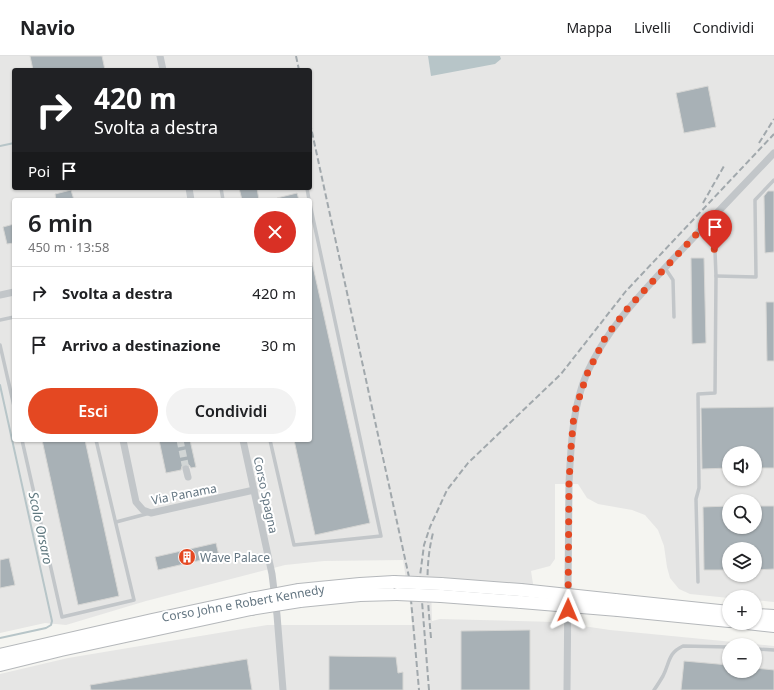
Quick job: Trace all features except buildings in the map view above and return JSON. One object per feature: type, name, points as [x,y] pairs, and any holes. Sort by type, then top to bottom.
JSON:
[{"type":"highway","name":"Corso John e Robert Kennedy","points":[[0,655],[152,620],[300,595],[360,595],[396,588],[441,590],[617,605],[722,612]]},
{"type":"highway","name":"Corso John e Robert Kennedy","points":[[0,665],[251,604]]},
{"type":"highway","name":"Corso John e Robert Kennedy","points":[[617,605],[722,620]]},
{"type":"highway","points":[[762,615],[774,616]]},
{"type":"highway","points":[[762,625],[774,626]]},
{"type":"street","points":[[160,56],[163,68]]},
{"type":"street","points":[[567,690],[569,483],[574,414],[587,374],[605,338],[628,308],[774,153]]},
{"type":"street","points":[[0,295],[12,292]]},
{"type":"street","name":"Via Panama","points":[[123,442],[136,502],[143,510],[151,513],[254,490]]},
{"type":"street","name":"Corso Spagna","points":[[243,442],[272,574],[278,615],[283,690]]},
{"type":"street","points":[[186,469],[188,477]]},
{"type":"street","name":"Corso Spagna","points":[[278,690],[281,675]]},
{"type":"lane","points":[[716,276],[756,277],[755,200],[774,180]]},
{"type":"lane","points":[[270,442],[294,544],[381,536],[312,213]]},
{"type":"lane","points":[[698,582],[696,499],[699,488],[698,394],[715,393],[715,251],[704,226]]},
{"type":"lane","points":[[665,268],[673,280],[674,317]]},
{"type":"lane","points":[[0,320],[12,317]]},
{"type":"lane","points":[[0,345],[12,397]]},
{"type":"lane","points":[[22,442],[62,617],[134,600],[96,442]]},
{"type":"lane","points":[[116,522],[151,513]]},
{"type":"lane","points":[[654,690],[663,677],[671,655],[677,649],[683,646],[722,648]]},
{"type":"lane","points":[[762,649],[774,650]]},
{"type":"shaded area","points":[[0,56],[774,56],[774,602],[762,601],[762,590],[722,590],[722,597],[690,594],[679,589],[670,578],[664,546],[658,530],[645,515],[632,510],[598,504],[587,498],[578,484],[555,484],[555,559],[550,566],[531,571],[534,590],[431,583],[432,621],[440,619],[556,622],[610,630],[722,641],[722,678],[762,678],[762,645],[774,646],[774,690],[0,690],[0,674],[68,658],[267,625],[412,625],[403,560],[324,561],[285,565],[146,601],[66,625],[45,623],[0,633]]},
{"type":"shaded area","points":[[428,56],[500,56],[501,59],[495,64],[431,76]]},
{"type":"waterway","name":"Scolo Orsaro","points":[[0,146],[12,143]]},
{"type":"waterway","name":"Scolo Orsaro","points":[[0,385],[12,439]]},
{"type":"waterway","name":"Scolo Orsaro","points":[[0,638],[46,628],[51,625],[52,621],[13,442]]},
{"type":"tunnel","points":[[180,442],[186,469]]},
{"type":"railway","points":[[296,56],[299,68]]},
{"type":"railway","points":[[759,143],[774,119]]},
{"type":"railway","points":[[312,132],[409,577],[419,690]]},
{"type":"railway","points":[[429,690],[420,576],[424,545],[430,527],[447,490],[468,463],[561,374],[626,291],[774,134]]},
{"type":"railway","points":[[703,203],[724,166]]},
{"type":"railway","points":[[431,638],[428,599],[428,559],[433,533]]},
{"type":"place","name":"Wave Palace","points":[[187,557]]},
{"type":"route","points":[[568,610],[569,483],[571,448],[574,414],[587,374],[605,338],[628,308],[704,226],[715,251]]}]
